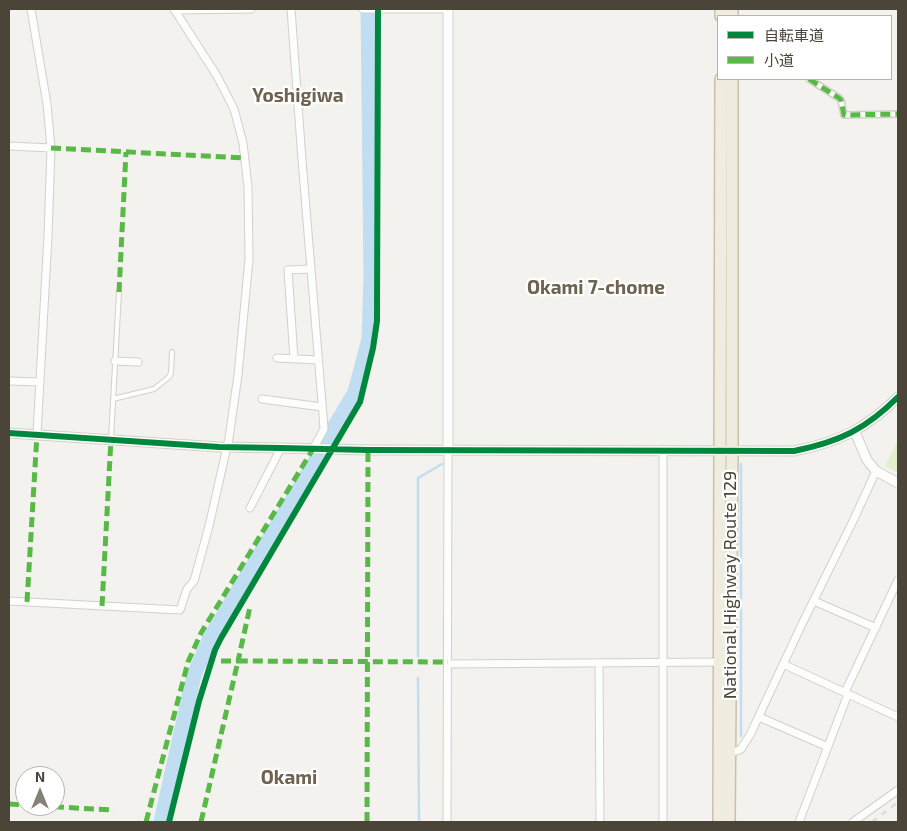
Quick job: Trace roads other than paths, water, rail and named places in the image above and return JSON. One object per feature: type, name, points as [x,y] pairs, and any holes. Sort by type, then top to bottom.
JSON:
[{"type":"highway","name":"National Highway Route 129","points":[[721,80],[729,822]]},
{"type":"highway","name":"National Highway Route 129","points":[[720,822],[720,662],[726,451],[732,80]]},
{"type":"street","points":[[31,9],[47,104],[51,148],[37,434]]},
{"type":"street","points":[[174,9],[251,9]]},
{"type":"street","points":[[9,601],[180,610],[187,589],[194,581],[227,447],[238,375],[249,259],[248,186],[243,143],[234,109],[217,76],[174,9]]},
{"type":"street","points":[[291,9],[324,429],[314,449]]},
{"type":"street","points":[[363,9],[448,9],[447,822]]},
{"type":"street","points":[[811,80],[842,100],[844,115],[898,114]]},
{"type":"street","points":[[9,146],[51,148]]},
{"type":"street","points":[[294,359],[288,270],[311,269]]},
{"type":"street","points":[[278,358],[318,360]]},
{"type":"street","points":[[115,361],[138,362]]},
{"type":"street","points":[[9,381],[40,382]]},
{"type":"street","points":[[9,432],[227,447],[794,451],[833,441],[855,432],[883,412],[898,397]]},
{"type":"street","points":[[262,399],[322,407]]},
{"type":"street","points":[[855,432],[867,460],[876,471],[898,483]]},
{"type":"street","points":[[250,508],[281,448]]},
{"type":"street","points":[[663,450],[663,822]]},
{"type":"street","points":[[729,754],[741,749],[750,735],[876,471]]},
{"type":"street","points":[[799,822],[846,693],[898,580]]},
{"type":"street","points":[[814,601],[876,628]]},
{"type":"street","points":[[448,664],[720,662]]},
{"type":"street","points":[[599,663],[600,822]]},
{"type":"street","points":[[783,664],[898,717]]},
{"type":"street","points":[[759,717],[828,746]]},
{"type":"street","points":[[853,822],[898,790]]},
{"type":"lane","points":[[111,439],[119,292]]},
{"type":"lane","points":[[113,399],[154,389],[169,377],[171,373],[172,352]]},
{"type":"waterway","points":[[161,822],[194,675],[210,638],[355,392],[369,339],[371,276],[368,9]]},
{"type":"waterway","points":[[418,656],[418,478],[442,464]]},
{"type":"waterway","points":[[741,464],[741,736]]},
{"type":"waterway","points":[[418,678],[419,822]]},
{"type":"railway","points":[[872,822],[898,802]]},
{"type":"district","name":"Yoshigiwa","points":[[298,96]]},
{"type":"district","name":"Okami 7-chome","points":[[596,288]]},
{"type":"district","name":"Okami","points":[[289,778]]}]
